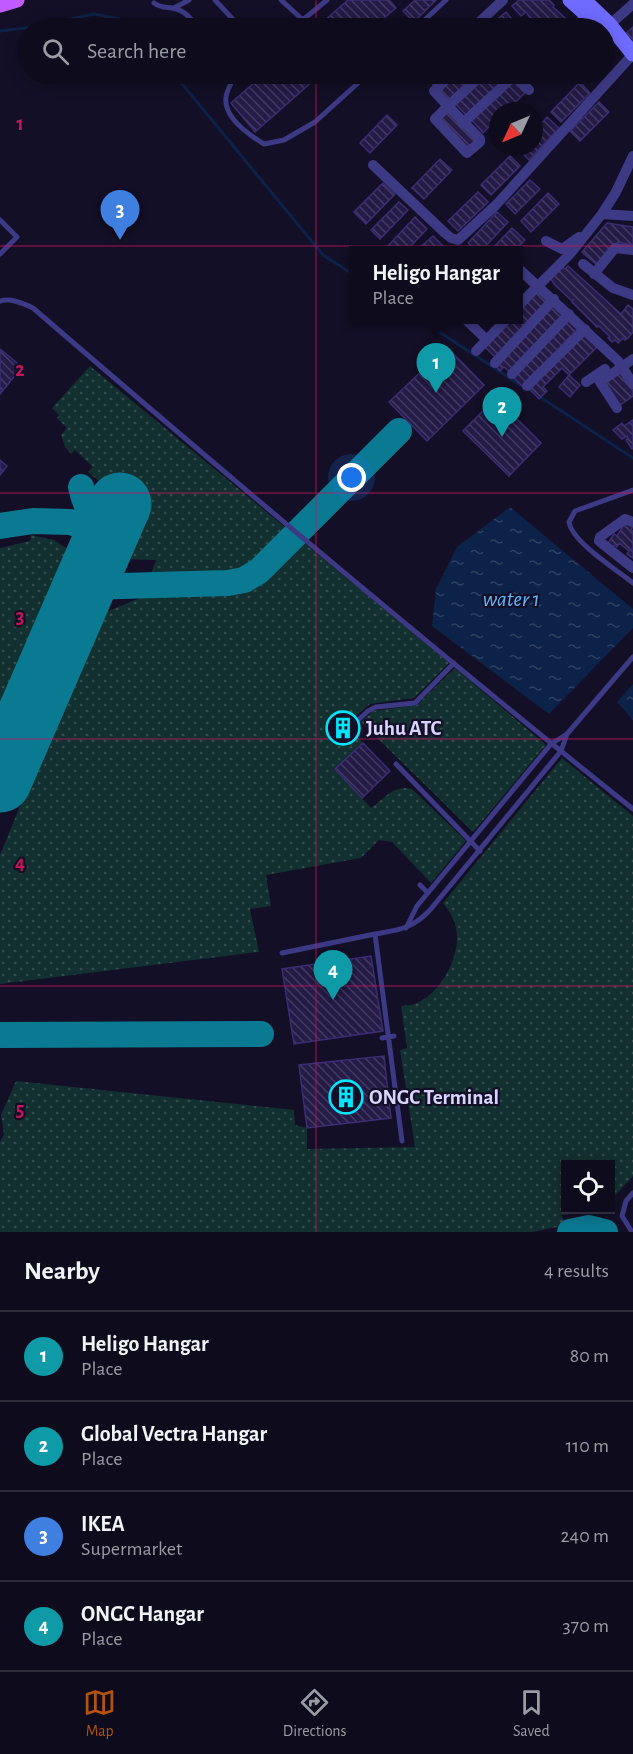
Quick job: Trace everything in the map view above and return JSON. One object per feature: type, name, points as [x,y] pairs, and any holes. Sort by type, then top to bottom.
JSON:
[{"type":"main road","points":[[0,5],[17,0]]},
{"type":"main road","points":[[570,0],[588,8]]},
{"type":"main road","points":[[615,42],[631,60]]},
{"type":"street","points":[[483,18],[502,0]]},
{"type":"street","points":[[490,18],[510,0]]},
{"type":"street","points":[[615,20],[633,4]]},
{"type":"street","points":[[615,77],[631,60]]},
{"type":"street","points":[[440,85],[434,92],[448,106],[480,141],[467,153],[435,119],[448,106],[472,84]]},
{"type":"street","points":[[463,123],[504,84]]},
{"type":"street","points":[[523,84],[529,90]]},
{"type":"street","points":[[373,165],[445,233],[458,240],[496,205],[609,84]]},
{"type":"street","points":[[523,302],[570,254],[602,214],[616,192],[633,156]]},
{"type":"street","points":[[602,214],[633,216]]},
{"type":"street","points":[[546,241],[562,249],[587,231]]},
{"type":"street","points":[[597,273],[615,248],[633,250]]},
{"type":"street","points":[[583,264],[613,288],[633,295]]},
{"type":"street","points":[[523,271],[620,364],[633,384]]},
{"type":"street","points":[[495,363],[554,300]]},
{"type":"street","points":[[512,374],[569,314]]},
{"type":"street","points":[[470,324],[487,340]]},
{"type":"street","points":[[476,351],[500,324]]},
{"type":"street","points":[[527,386],[585,329]]},
{"type":"street","points":[[617,408],[600,383],[633,351]]},
{"type":"street","points":[[586,382],[633,359]]},
{"type":"street","points":[[633,522],[625,519],[600,537],[599,542],[633,568]]},
{"type":"lane","points":[[174,8],[189,0]]},
{"type":"lane","points":[[215,0],[232,18]]},
{"type":"lane","points":[[281,0],[301,18]]},
{"type":"lane","points":[[305,18],[327,0]]},
{"type":"lane","points":[[427,18],[446,0]]},
{"type":"lane","points":[[154,3],[160,8],[174,8],[190,18]]},
{"type":"lane","points":[[230,84],[226,97],[229,112],[248,134],[264,144],[284,140],[315,122],[357,84]]},
{"type":"lane","points":[[0,220],[17,237],[0,254]]},
{"type":"lane","points":[[0,301],[18,301],[33,308],[195,447],[551,744],[633,809]]},
{"type":"lane","points":[[633,490],[575,511],[569,522],[570,528],[578,538],[633,584]]},
{"type":"lane","points":[[405,929],[411,915],[428,893],[551,744],[567,734],[633,657]]},
{"type":"lane","points":[[356,722],[376,707],[415,703],[454,663]]},
{"type":"lane","points":[[282,953],[405,929],[420,921],[561,751],[567,734]]},
{"type":"lane","points":[[396,764],[480,851]]},
{"type":"lane","points":[[420,885],[428,893]]},
{"type":"lane","points":[[375,934],[402,1141]]},
{"type":"lane","points":[[633,1193],[626,1201],[622,1216],[633,1232]]},
{"type":"green space","points":[[90,366],[292,533],[249,573],[228,579],[149,579],[156,560],[121,559],[144,505],[108,489],[88,472],[93,467],[75,450],[71,454],[65,447],[61,435],[67,428],[57,418],[59,415],[52,408]]},
{"type":"green space","points":[[31,535],[54,540],[71,551],[73,560],[19,676],[11,678],[5,691],[9,702],[0,724],[0,548],[30,541]]},
{"type":"green space","points":[[302,541],[449,663],[414,698],[370,704],[351,720],[344,717],[336,718],[331,727],[336,736],[345,739],[353,733],[363,743],[335,769],[371,808],[395,790],[412,789],[466,841],[431,883],[392,842],[379,840],[361,858],[266,875],[271,906],[250,909],[259,952],[0,984],[0,855],[90,635],[100,618],[108,611],[145,596],[239,593],[252,590],[259,586]]},
{"type":"green space","points":[[455,668],[546,745],[473,832],[361,722],[373,711],[417,705]]},
{"type":"green space","points":[[562,758],[633,816],[633,1176],[615,1196],[615,1160],[561,1160],[561,1214],[569,1214],[561,1215],[567,1225],[532,1232],[0,1232],[0,1142],[4,1134],[1,1115],[16,1081],[294,1110],[295,1125],[307,1128],[307,1149],[415,1147],[400,1050],[407,1048],[401,1006],[415,1004],[425,999],[434,991],[449,970],[457,935],[453,918],[443,903]]},
{"type":"water","name":"water 1","points":[[510,507],[633,609],[633,628],[549,714],[432,626],[436,589],[457,547]]},
{"type":"water","points":[[633,684],[633,720],[617,702]]},
{"type":"building","points":[[348,0],[389,0],[396,8],[384,18],[327,18]]},
{"type":"building","points":[[415,0],[436,0],[418,18],[410,18],[403,11]]},
{"type":"building","points":[[519,0],[549,0],[565,18],[530,18],[526,12],[521,16],[512,6]]},
{"type":"building","points":[[506,12],[511,18],[499,18]]},
{"type":"building","points":[[633,27],[633,46],[624,35]]},
{"type":"building","points":[[253,84],[310,84],[255,132],[231,103]]},
{"type":"building","points":[[444,84],[470,84],[448,103],[437,91]]},
{"type":"building","points":[[475,84],[501,84],[467,116],[455,103]]},
{"type":"building","points":[[508,84],[518,84],[526,92],[515,102],[489,102],[489,127],[483,133],[471,119]]},
{"type":"building","points":[[578,84],[582,84],[590,93],[561,122],[551,112]]},
{"type":"building","points":[[599,102],[609,112],[580,141],[570,131]]},
{"type":"building","points":[[449,110],[476,140],[465,151],[437,121]]},
{"type":"building","points":[[387,115],[397,125],[370,153],[360,143]]},
{"type":"building","points":[[547,117],[559,128],[543,145],[543,121]]},
{"type":"building","points":[[510,156],[520,166],[491,195],[481,185]]},
{"type":"building","points":[[440,159],[452,170],[424,199],[412,188]]},
{"type":"building","points":[[530,180],[540,189],[515,214],[506,204]]},
{"type":"building","points":[[383,183],[395,194],[366,224],[354,212]]},
{"type":"building","points":[[478,192],[488,202],[458,231],[448,221]]},
{"type":"building","points":[[548,193],[559,204],[531,232],[521,221]]},
{"type":"building","points":[[399,202],[408,210],[380,239],[371,230]]},
{"type":"building","points":[[497,212],[508,222],[486,246],[471,246],[468,243]]},
{"type":"building","points":[[415,217],[427,229],[411,246],[388,246]]},
{"type":"building","points":[[607,223],[633,227],[633,245],[618,242],[598,266],[582,252]]},
{"type":"building","points":[[512,228],[525,240],[519,246],[495,246]]},
{"type":"building","points":[[433,236],[443,246],[422,246]]},
{"type":"building","points":[[561,266],[565,269],[568,266],[621,314],[628,305],[633,309],[633,332],[628,338],[625,340],[623,338],[618,343],[615,340],[612,342],[599,326],[597,327],[572,302],[574,299],[572,301],[555,285],[551,279]]},
{"type":"building","points":[[540,289],[551,300],[496,358],[485,347],[507,324],[523,324],[523,307]]},
{"type":"building","points":[[553,303],[564,315],[510,372],[504,367],[500,371],[495,365]]},
{"type":"building","points":[[567,318],[578,328],[523,387],[512,376]]},
{"type":"building","points":[[585,332],[598,346],[569,375],[562,368],[543,387],[547,391],[539,399],[529,388]]},
{"type":"building","points":[[447,347],[484,385],[427,441],[389,402]]},
{"type":"building","points":[[0,349],[22,367],[0,394]]},
{"type":"building","points":[[618,370],[633,391],[633,396],[620,405],[603,380]]},
{"type":"building","points":[[569,375],[580,385],[570,397],[559,387]]},
{"type":"building","points":[[496,398],[541,443],[509,476],[463,431]]},
{"type":"building","points":[[633,420],[632,449],[626,440],[627,436],[622,439],[613,430],[622,423],[624,426]]},
{"type":"building","points":[[0,460],[7,466],[0,475]]},
{"type":"building","points":[[626,521],[633,526],[631,530],[633,531],[633,558],[627,554],[629,551],[619,543],[617,547],[614,545],[613,547],[608,543],[614,534],[617,536]]},
{"type":"building","name":"Juhu ATC","points":[[343,717],[351,720],[354,728],[351,736],[343,739],[335,736],[332,728],[335,720]]},
{"type":"building","points":[[363,743],[390,771],[362,798],[335,769]]},
{"type":"building","points":[[371,956],[383,1031],[294,1044],[282,969]]},
{"type":"building","name":"ONGC Terminal","points":[[384,1056],[391,1118],[307,1128],[299,1065]]},
{"type":"waterway","points":[[75,18],[94,14],[115,18]]},
{"type":"waterway","points":[[0,31],[18,29]]},
{"type":"waterway","points":[[182,84],[323,255],[349,272]]},
{"type":"waterway","points":[[427,324],[522,386]]},
{"type":"waterway","points":[[528,389],[633,458]]},
{"type":"taxiway","points":[[85,587],[228,583],[244,580],[259,571],[399,431]]},
{"type":"taxiway","points":[[81,487],[90,512],[108,533]]},
{"type":"taxiway","points":[[0,526],[33,521],[70,522],[108,533]]},
{"type":"taxiway","points":[[0,1035],[261,1034]]},
{"type":"taxiway","points":[[570,1232],[589,1228],[605,1232]]},
{"type":"runway","points":[[0,781],[120,504]]},
{"type":"place","name":"IKEA","points":[[120,240]]},
{"type":"place","name":"Heligo Hangar","points":[[436,393]]},
{"type":"place","name":"Global Vectra Hangar","points":[[502,437]]},
{"type":"place","name":"Juhu ATC","points":[[343,728]]},
{"type":"place","name":"ONGC Hangar","points":[[333,1000]]},
{"type":"place","name":"ONGC Terminal","points":[[346,1097]]}]
